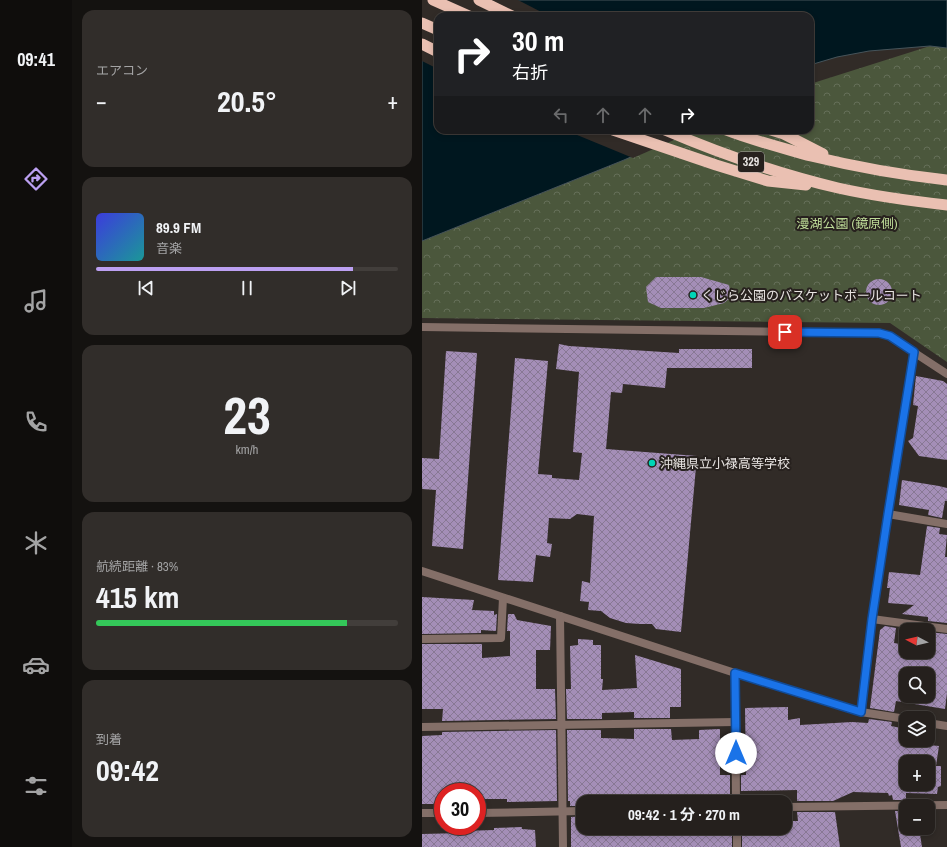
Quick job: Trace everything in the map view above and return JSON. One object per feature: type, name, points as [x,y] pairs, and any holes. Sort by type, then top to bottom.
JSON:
[{"type":"highway","points":[[433,0],[460,12]]},
{"type":"highway","points":[[478,0],[504,12]]},
{"type":"highway","points":[[422,23],[434,28]]},
{"type":"highway","points":[[422,44],[434,50]]},
{"type":"highway","points":[[625,134],[768,181],[838,188]]},
{"type":"highway","name":"329","points":[[675,134],[773,170],[838,188],[947,205]]},
{"type":"highway","name":"329","points":[[738,134],[779,148],[844,164],[947,180]]},
{"type":"highway","points":[[784,134],[844,164]]},
{"type":"street","points":[[422,327],[879,333],[890,336],[947,374]]},
{"type":"street","points":[[861,712],[872,619],[914,352]]},
{"type":"street","points":[[888,514],[947,524]]},
{"type":"street","points":[[422,571],[735,673],[861,712],[899,718]]},
{"type":"street","points":[[422,639],[502,638],[503,598]]},
{"type":"street","points":[[560,616],[563,847]]},
{"type":"street","points":[[872,619],[947,629]]},
{"type":"street","points":[[735,673],[736,795]]},
{"type":"street","points":[[422,727],[736,722]]},
{"type":"street","points":[[935,724],[947,727]]},
{"type":"street","points":[[792,807],[947,805]]},
{"type":"street","points":[[486,813],[576,811]]},
{"type":"street","points":[[422,813],[434,813]]},
{"type":"street","points":[[737,835],[737,847]]},
{"type":"green space","name":"漫湖公園 (鏡原側)","points":[[930,46],[947,48],[947,362],[890,323],[422,318],[422,241],[624,160],[682,134],[814,134],[814,83]]},
{"type":"water","points":[[422,0],[947,0],[947,48],[930,46],[869,51],[837,57],[814,64],[814,12],[434,12],[434,134],[682,134],[624,160],[422,241]]},
{"type":"pier","points":[[422,0],[518,0],[541,12],[434,12],[434,67],[422,61]]},
{"type":"pier","points":[[575,134],[687,134],[633,158]]},
{"type":"building","points":[[656,277],[701,277],[729,285],[731,297],[724,303],[704,308],[661,308],[648,302],[646,287]]},
{"type":"building","points":[[879,279],[888,283],[892,292],[888,301],[879,305],[870,301],[866,292],[870,283]]},
{"type":"building","points":[[559,344],[569,346],[679,353],[679,349],[752,349],[752,368],[667,368],[665,388],[623,384],[622,393],[611,392],[606,449],[697,456],[681,632],[656,629],[652,624],[626,623],[610,618],[601,611],[588,610],[589,602],[580,601],[582,581],[590,583],[594,516],[577,514],[570,519],[549,518],[547,543],[552,544],[550,557],[536,555],[533,582],[498,580],[515,358],[548,361],[538,474],[552,475],[552,478],[579,480],[582,453],[573,452],[579,372],[556,369]]},
{"type":"building","points":[[446,351],[477,353],[463,549],[432,546],[436,490],[422,489],[422,458],[439,459]]},
{"type":"building","points":[[916,376],[943,381],[947,384],[947,460],[919,456],[908,441],[913,438],[918,406],[913,405]]},
{"type":"building","points":[[902,480],[947,488],[947,501],[945,501],[942,518],[928,515],[929,510],[899,505]]},
{"type":"building","points":[[927,526],[940,528],[939,534],[947,535],[945,557],[947,557],[947,623],[928,621],[928,617],[902,614],[914,605],[888,603],[890,588],[887,588],[889,572],[920,575]]},
{"type":"building","points":[[422,597],[474,600],[472,610],[494,611],[494,615],[497,614],[496,631],[481,630],[481,633],[422,634]]},
{"type":"building","points":[[508,614],[514,614],[517,620],[551,626],[550,650],[536,650],[536,689],[555,689],[556,719],[442,721],[443,709],[422,709],[422,644],[482,644],[482,658],[510,656],[510,631],[507,631]]},
{"type":"building","points":[[885,626],[896,628],[894,643],[899,644],[899,659],[935,659],[935,633],[947,634],[947,693],[945,709],[908,703],[935,703],[935,667],[899,667],[899,701],[896,701],[894,712],[870,708],[880,630]]},
{"type":"building","points":[[578,639],[593,640],[593,645],[601,645],[601,679],[603,679],[602,690],[637,688],[635,655],[681,669],[681,707],[670,707],[670,718],[634,718],[634,712],[602,713],[602,719],[567,719],[566,689],[571,689],[570,646],[578,645]]},
{"type":"building","points":[[788,707],[788,720],[800,718],[800,725],[852,722],[868,723],[869,719],[892,722],[891,726],[899,728],[899,747],[939,746],[936,766],[941,766],[941,786],[938,787],[937,794],[906,793],[906,799],[899,800],[893,800],[892,795],[889,796],[888,793],[853,792],[833,801],[797,801],[797,790],[741,791],[741,775],[746,775],[745,708]]},
{"type":"building","points":[[634,729],[671,729],[672,740],[699,739],[699,730],[720,729],[720,775],[730,775],[730,794],[576,795],[576,806],[570,806],[570,801],[568,801],[567,730],[601,730],[601,738],[634,739]]},
{"type":"building","points":[[556,730],[557,801],[507,802],[507,799],[486,799],[486,783],[434,783],[434,804],[422,804],[422,736],[442,735],[442,732]]},
{"type":"building","points":[[895,811],[899,811],[899,835]]},
{"type":"building","points":[[797,812],[835,812],[840,847],[742,847],[742,835],[792,835],[792,821],[798,821]]},
{"type":"building","points":[[571,817],[576,817],[576,835],[732,835],[732,847],[571,847]]},
{"type":"building","points":[[522,827],[522,829],[535,830],[536,847],[422,847],[422,834],[486,835],[486,830],[494,830],[494,828]]},
{"type":"building","points":[[899,835],[920,835],[922,847],[901,847]]},
{"type":"place","name":"くじら公園のバスケットボールコート","points":[[693,295]]},
{"type":"place","name":"沖縄県立小禄高等学校","points":[[652,463]]},
{"type":"route","points":[[736,753],[735,673],[861,712],[872,619],[914,352],[890,336],[879,333],[785,332]]}]
